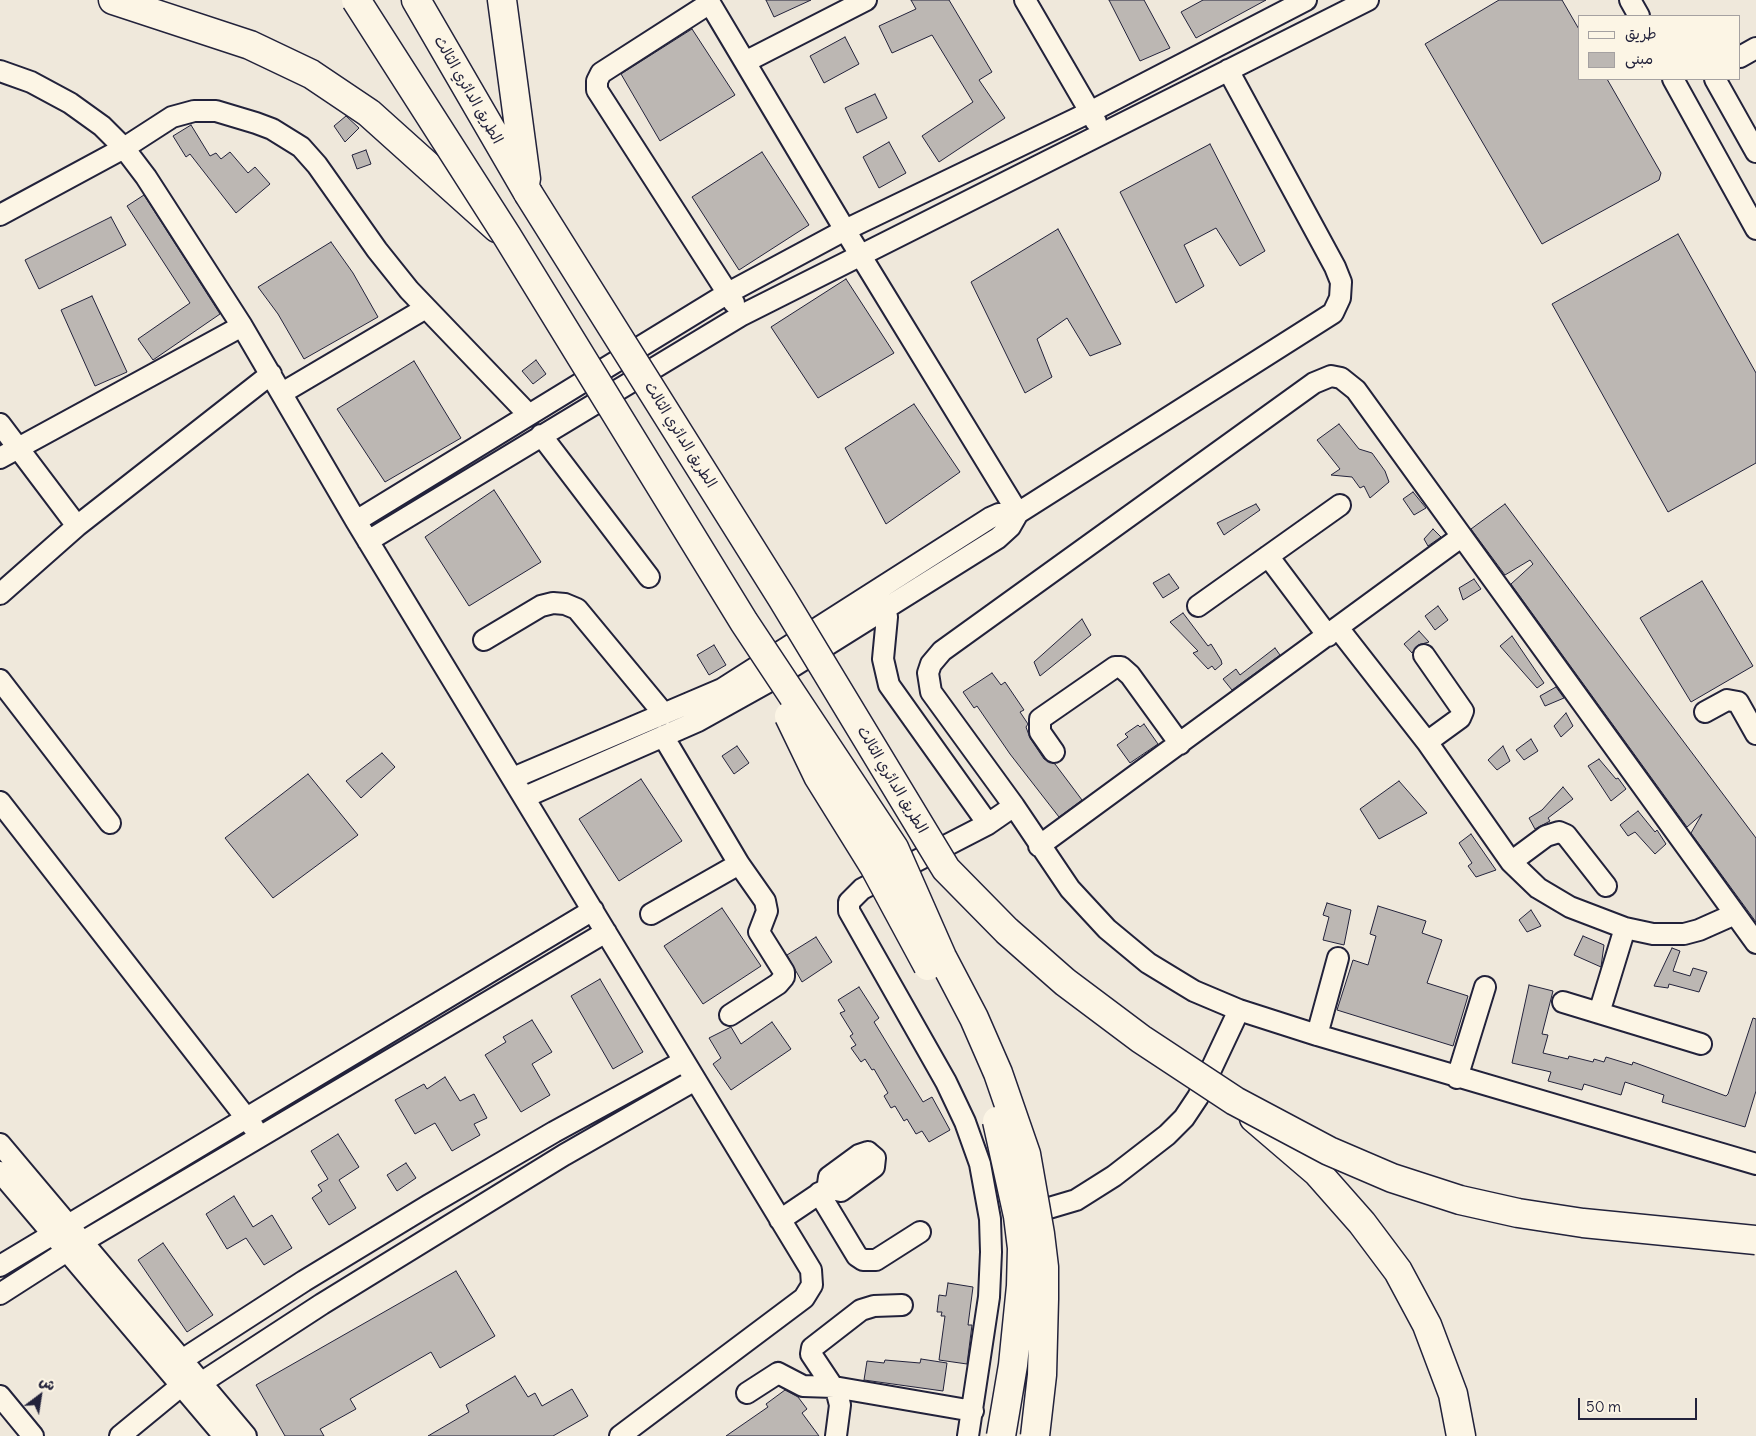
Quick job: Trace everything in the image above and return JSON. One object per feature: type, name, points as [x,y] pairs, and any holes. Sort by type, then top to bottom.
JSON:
[{"type":"highway","points":[[113,0],[223,36],[282,58],[339,92],[369,113],[507,236]]},
{"type":"highway","points":[[356,0],[507,236],[744,622],[894,848],[942,958],[974,1018],[998,1072],[1026,1154],[1044,1267],[1042,1375],[1035,1436]]},
{"type":"highway","name":"الطريق الدائري الثالث","points":[[416,0],[528,193],[782,598],[946,869],[1007,930],[1065,982],[1141,1038],[1235,1101]]},
{"type":"highway","points":[[502,0],[528,193]]},
{"type":"highway","points":[[744,622],[818,776],[874,866],[974,1050],[986,1080],[1005,1148],[1022,1248],[1021,1286],[1013,1365],[1001,1436]]},
{"type":"highway","points":[[1235,1101],[1329,1151],[1392,1178],[1460,1200],[1518,1213],[1583,1223],[1756,1240]]},
{"type":"highway","points":[[1235,1101],[1318,1172],[1362,1223],[1398,1271],[1427,1325],[1453,1394],[1461,1436]]},
{"type":"street","points":[[745,62],[866,0]]},
{"type":"street","points":[[1024,0],[1101,133]]},
{"type":"street","points":[[356,521],[728,293],[845,230],[1090,112],[1306,0]]},
{"type":"street","points":[[368,540],[742,315],[1368,0]]},
{"type":"street","points":[[1630,0],[1638,15]]},
{"type":"street","points":[[742,315],[597,90],[597,81],[601,73],[709,2],[845,230],[1018,513]]},
{"type":"street","points":[[1741,56],[1756,48]]},
{"type":"street","points":[[513,778],[722,689],[880,599],[1004,533],[1018,513],[1333,313],[1340,298],[1341,282],[1335,267],[1228,70]]},
{"type":"street","points":[[0,71],[31,82],[70,104],[102,126],[124,148],[146,177],[242,326],[356,521],[811,1270],[813,1277],[809,1292],[620,1436]]},
{"type":"street","points":[[1674,80],[1756,229]]},
{"type":"street","points":[[1716,80],[1756,152]]},
{"type":"street","points":[[0,215],[124,148],[172,117],[194,111],[216,111],[272,129],[302,148],[317,165],[377,250],[426,308],[528,414]]},
{"type":"street","points":[[282,393],[426,308]]},
{"type":"street","points":[[0,458],[242,326]]},
{"type":"street","points":[[0,594],[77,526],[270,374]]},
{"type":"street","points":[[1756,943],[1349,383],[1341,378],[1332,376],[1314,383],[942,651],[931,664],[928,683],[931,692],[1014,806],[1070,890],[1107,929],[1148,963],[1194,991],[1239,1010],[1317,1035],[1457,1078],[1756,1164]]},
{"type":"street","points":[[0,424],[77,526]]},
{"type":"street","points":[[541,435],[649,577]]},
{"type":"street","points":[[1198,606],[1340,505]]},
{"type":"street","points":[[1039,846],[1461,537]]},
{"type":"street","points":[[1268,556],[1427,742],[1511,862],[1538,888],[1554,898],[1625,928],[1653,934],[1684,934],[1735,914]]},
{"type":"street","points":[[525,797],[728,705],[880,599]]},
{"type":"street","points":[[880,599],[887,627],[883,659],[890,685],[988,824]]},
{"type":"street","points":[[484,640],[541,606],[553,603],[566,604],[576,609],[664,714]]},
{"type":"street","points":[[1424,655],[1463,711],[1460,718],[1427,742]]},
{"type":"street","points":[[1054,752],[1040,732],[1040,719],[1115,666],[1121,667],[1130,675],[1180,744]]},
{"type":"street","points":[[0,680],[110,823]]},
{"type":"street","points":[[1705,712],[1727,700],[1738,702],[1756,734]]},
{"type":"street","points":[[663,736],[739,864],[767,906],[759,932],[782,968],[784,977],[778,984],[730,1015]]},
{"type":"street","points":[[0,802],[260,1137]]},
{"type":"street","points":[[968,1436],[989,1297],[991,1252],[990,1219],[980,1164],[965,1122],[946,1082],[849,911],[850,902],[862,889],[988,824],[1014,806]]},
{"type":"street","points":[[1511,862],[1546,836],[1559,832],[1566,835],[1606,886]]},
{"type":"street","points":[[651,914],[739,864]]},
{"type":"street","points":[[0,1266],[59,1228],[593,910]]},
{"type":"street","points":[[1599,1013],[1625,928]]},
{"type":"street","points":[[0,1294],[74,1246],[606,932]]},
{"type":"street","points":[[1317,1035],[1338,958]]},
{"type":"street","points":[[1457,1078],[1485,987]]},
{"type":"street","points":[[1563,1002],[1701,1044]]},
{"type":"street","points":[[990,1219],[1049,1208],[1076,1200],[1093,1191],[1148,1151],[1184,1118],[1198,1097],[1239,1010]]},
{"type":"street","points":[[174,1364],[304,1281],[429,1205],[554,1132],[684,1061]]},
{"type":"street","points":[[120,1436],[190,1387],[322,1304],[564,1155],[695,1080]]},
{"type":"street","points":[[0,1144],[59,1228],[174,1364],[224,1436]]},
{"type":"street","points":[[0,1172],[59,1228]]},
{"type":"street","points":[[780,1220],[824,1190],[857,1256],[863,1260],[876,1260],[920,1232]]},
{"type":"street","points":[[836,1436],[840,1406],[834,1387],[811,1354],[812,1348],[861,1310],[874,1306],[902,1305]]},
{"type":"street","points":[[747,1393],[778,1373],[803,1386],[834,1387],[972,1411]]},
{"type":"street","points":[[190,1387],[246,1436]]},
{"type":"street","points":[[0,1396],[33,1436]]},
{"type":"building","points":[[766,0],[811,0],[774,17]]},
{"type":"building","points":[[911,0],[949,0],[992,72],[979,80],[1005,118],[939,162],[922,136],[973,102],[932,35],[892,53],[879,26],[916,9]]},
{"type":"building","points":[[1109,0],[1144,0],[1170,48],[1140,61]]},
{"type":"building","points":[[1203,0],[1266,0],[1196,38],[1181,12]]},
{"type":"building","points":[[1499,0],[1562,0],[1578,28],[1578,80],[1608,80],[1661,173],[1659,180],[1542,244],[1425,44]]},
{"type":"building","points":[[692,29],[735,95],[660,141],[621,74]]},
{"type":"building","points":[[845,37],[859,64],[824,83],[810,56]]},
{"type":"building","points":[[875,94],[887,118],[857,133],[845,108]]},
{"type":"building","points":[[346,116],[359,128],[345,142],[334,126]]},
{"type":"building","points":[[191,125],[210,156],[216,153],[221,159],[230,152],[248,173],[255,167],[270,184],[236,213],[190,154],[186,157],[173,136]]},
{"type":"building","points":[[889,142],[906,173],[879,188],[863,157]]},
{"type":"building","points":[[1210,144],[1265,251],[1240,266],[1216,228],[1184,245],[1204,286],[1176,303],[1120,192]]},
{"type":"building","points":[[366,150],[371,164],[357,169],[352,155]]},
{"type":"building","points":[[762,152],[809,225],[739,270],[692,197]]},
{"type":"building","points":[[144,195],[220,314],[153,360],[138,339],[190,303],[127,206]]},
{"type":"building","points":[[111,217],[126,245],[39,289],[25,260]]},
{"type":"building","points":[[1058,229],[1121,344],[1090,356],[1067,318],[1037,339],[1052,377],[1025,393],[971,282]]},
{"type":"building","points":[[1678,234],[1756,373],[1756,463],[1668,512],[1552,304]]},
{"type":"building","points":[[331,242],[353,273],[378,317],[304,359],[278,314],[258,287]]},
{"type":"building","points":[[846,279],[894,353],[818,398],[771,327]]},
{"type":"building","points":[[92,296],[127,372],[95,386],[61,310]]},
{"type":"building","points":[[536,360],[546,374],[533,384],[522,371]]},
{"type":"building","points":[[414,361],[461,438],[385,482],[337,409]]},
{"type":"building","points":[[914,404],[960,472],[886,524],[845,448]]},
{"type":"building","points":[[1339,424],[1359,449],[1372,453],[1385,471],[1389,482],[1370,498],[1364,486],[1360,488],[1352,477],[1331,475],[1340,469],[1317,440]]},
{"type":"building","points":[[494,490],[541,562],[469,606],[425,537]]},
{"type":"building","points":[[1413,492],[1426,508],[1414,515],[1403,499]]},
{"type":"building","points":[[1256,504],[1260,510],[1224,535],[1217,523]]},
{"type":"building","points":[[1505,504],[1756,838],[1756,922],[1691,833],[1702,814],[1687,827],[1511,584],[1533,564],[1530,560],[1505,575],[1471,529]]},
{"type":"building","points":[[1433,529],[1441,537],[1428,546],[1424,539]]},
{"type":"building","points":[[1169,574],[1179,588],[1163,598],[1153,583]]},
{"type":"building","points":[[1474,579],[1481,589],[1463,600],[1459,588]]},
{"type":"building","points":[[1702,581],[1753,666],[1691,702],[1640,618]]},
{"type":"building","points":[[1438,606],[1448,620],[1435,630],[1425,616]]},
{"type":"building","points":[[1183,613],[1208,646],[1211,644],[1221,660],[1222,664],[1215,670],[1212,666],[1208,669],[1193,653],[1198,651],[1170,622]]},
{"type":"building","points":[[1082,619],[1091,635],[1040,676],[1034,662]]},
{"type":"building","points":[[1419,631],[1429,642],[1418,645],[1412,653],[1404,644]]},
{"type":"building","points":[[1512,636],[1544,683],[1537,688],[1500,646]]},
{"type":"building","points":[[714,645],[726,665],[709,675],[697,655]]},
{"type":"building","points":[[1275,648],[1280,655],[1232,690],[1223,679],[1236,669],[1240,675]]},
{"type":"building","points":[[992,673],[1001,685],[1005,682],[1024,710],[1020,712],[1028,724],[1026,727],[1030,738],[1044,759],[1055,764],[1082,800],[1059,817],[1010,754],[977,706],[974,708],[963,692]]},
{"type":"building","points":[[1556,687],[1564,698],[1545,706],[1540,696]]},
{"type":"building","points":[[1566,713],[1573,726],[1561,737],[1554,726]]},
{"type":"building","points":[[1144,724],[1158,744],[1130,763],[1117,745],[1128,737],[1125,734],[1138,725],[1140,727]]},
{"type":"building","points":[[1531,739],[1538,751],[1524,760],[1516,750]]},
{"type":"building","points":[[737,746],[749,763],[734,774],[722,756]]},
{"type":"building","points":[[1503,746],[1510,761],[1497,770],[1488,760]]},
{"type":"building","points":[[382,753],[395,767],[361,798],[346,781]]},
{"type":"building","points":[[1599,759],[1626,789],[1611,801],[1588,766]]},
{"type":"building","points":[[308,774],[358,835],[273,898],[225,838]]},
{"type":"building","points":[[641,779],[682,841],[619,881],[579,819]]},
{"type":"building","points":[[1399,781],[1427,813],[1379,839],[1360,809]]},
{"type":"building","points":[[1563,787],[1573,799],[1548,818],[1550,821],[1535,829],[1529,818],[1542,810]]},
{"type":"building","points":[[1638,811],[1655,832],[1657,830],[1666,844],[1655,854],[1635,832],[1628,836],[1620,825]]},
{"type":"building","points":[[1471,834],[1496,870],[1476,877],[1468,866],[1472,863],[1459,843]]},
{"type":"building","points":[[1327,903],[1351,910],[1344,945],[1323,940],[1329,917],[1323,915]]},
{"type":"building","points":[[1378,906],[1426,921],[1422,933],[1442,940],[1427,983],[1468,996],[1453,1046],[1337,1010],[1353,960],[1368,965],[1376,936],[1370,934]]},
{"type":"building","points":[[722,908],[761,966],[703,1004],[664,946]]},
{"type":"building","points":[[1531,910],[1541,926],[1527,932],[1519,920]]},
{"type":"building","points":[[1583,936],[1604,945],[1601,967],[1574,955]]},
{"type":"building","points":[[816,937],[832,962],[802,982],[787,955]]},
{"type":"building","points":[[1672,948],[1680,951],[1673,971],[1690,976],[1693,968],[1707,972],[1699,992],[1669,984],[1668,988],[1654,986]]},
{"type":"building","points":[[600,979],[643,1052],[613,1069],[571,996]]},
{"type":"building","points":[[1529,985],[1553,991],[1542,1034],[1548,1035],[1543,1053],[1568,1059],[1569,1056],[1593,1062],[1594,1059],[1604,1062],[1606,1057],[1632,1065],[1633,1062],[1726,1096],[1753,1018],[1756,1019],[1756,1091],[1745,1127],[1662,1102],[1664,1095],[1625,1082],[1621,1095],[1584,1084],[1582,1090],[1548,1081],[1551,1072],[1512,1063]]},
{"type":"building","points":[[859,987],[879,1018],[874,1022],[923,1102],[932,1097],[950,1130],[929,1142],[922,1131],[916,1134],[907,1119],[904,1121],[895,1106],[891,1108],[884,1096],[888,1093],[874,1069],[872,1070],[865,1059],[861,1062],[851,1048],[856,1045],[850,1036],[853,1034],[840,1013],[845,1011],[838,1000]]},
{"type":"building","points":[[532,1020],[552,1052],[532,1064],[550,1095],[521,1112],[485,1055],[506,1042],[503,1037]]},
{"type":"building","points":[[772,1022],[791,1049],[731,1090],[713,1064],[721,1058],[709,1038],[731,1027],[741,1044]]},
{"type":"building","points":[[445,1077],[460,1101],[474,1094],[487,1118],[474,1124],[480,1135],[452,1151],[435,1123],[415,1134],[395,1100],[424,1084],[427,1089]]},
{"type":"building","points":[[338,1134],[359,1167],[339,1180],[356,1208],[329,1225],[312,1198],[322,1191],[318,1185],[328,1179],[311,1151]]},
{"type":"building","points":[[406,1163],[416,1178],[397,1191],[387,1175]]},
{"type":"building","points":[[234,1196],[253,1227],[272,1215],[292,1248],[264,1265],[246,1238],[227,1249],[206,1214]]},
{"type":"building","points":[[163,1243],[213,1315],[187,1332],[138,1260]]},
{"type":"building","points":[[456,1271],[495,1336],[440,1368],[431,1352],[350,1399],[356,1409],[320,1429],[324,1436],[285,1436],[256,1385]]},
{"type":"building","points":[[948,1283],[973,1287],[968,1325],[972,1325],[967,1364],[939,1360],[945,1316],[941,1316],[942,1312],[937,1312],[939,1295],[946,1296]]},
{"type":"building","points":[[921,1359],[947,1363],[943,1391],[864,1380],[867,1361],[884,1363],[885,1360],[920,1363]]},
{"type":"building","points":[[515,1376],[528,1397],[535,1393],[542,1406],[572,1389],[588,1416],[553,1436],[428,1436],[469,1412],[466,1405]]},
{"type":"building","points":[[785,1390],[798,1397],[807,1409],[802,1413],[819,1436],[726,1436],[768,1407],[766,1404]]}]
